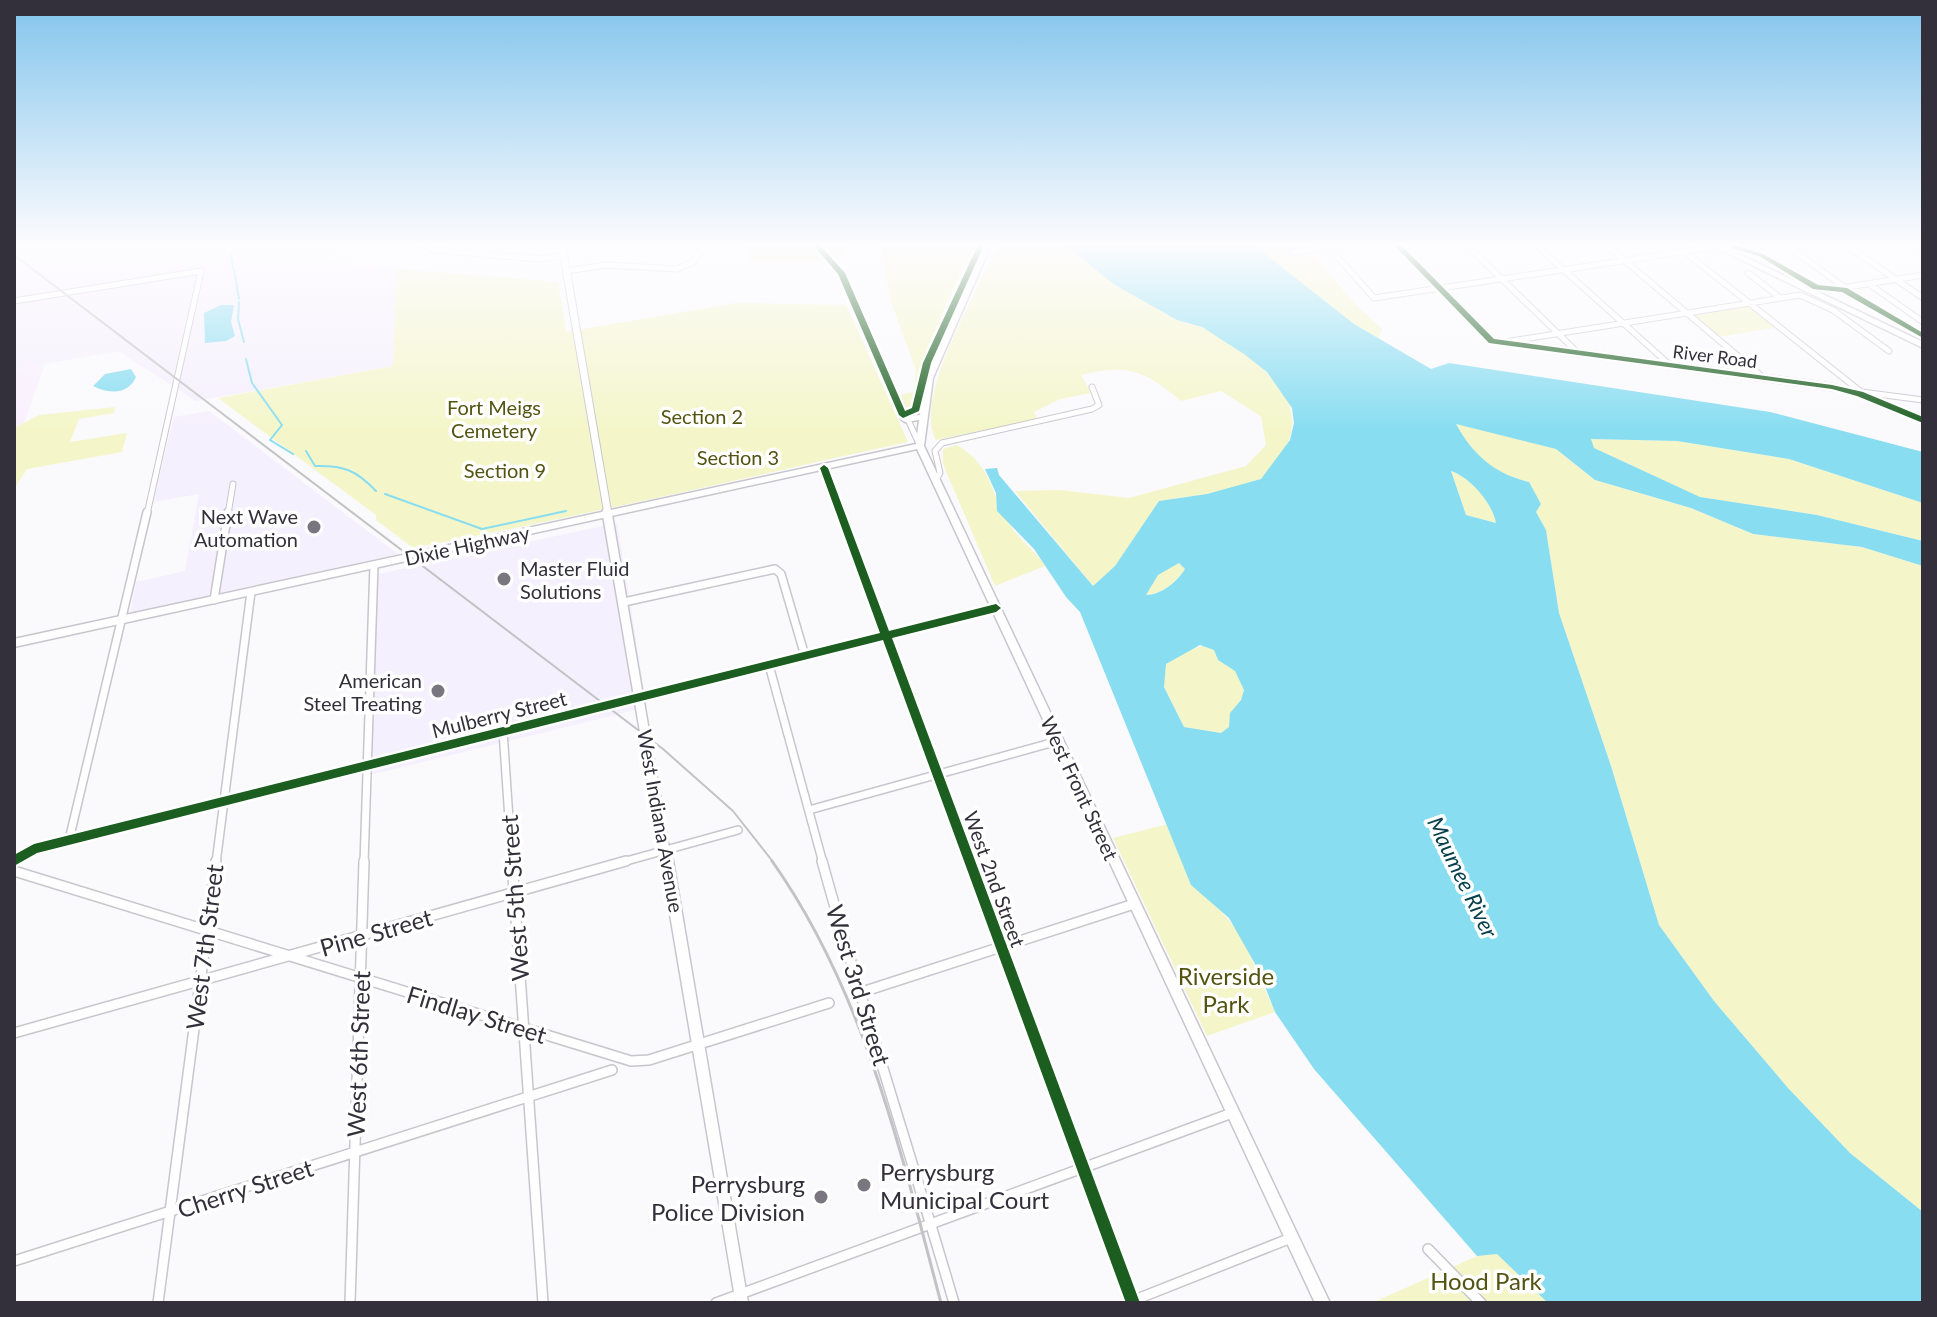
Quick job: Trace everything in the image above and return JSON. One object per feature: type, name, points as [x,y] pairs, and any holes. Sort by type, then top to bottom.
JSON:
[{"type":"highway","points":[[1849,306],[1923,342]]},
{"type":"main road","name":"West Indiana Avenue","points":[[572,306],[742,1298]]},
{"type":"main road","points":[[920,446],[933,368],[961,306]]},
{"type":"main road","points":[[1455,306],[1482,334],[1498,343]]},
{"type":"main road","name":"River Road","points":[[1498,343],[1832,387],[1864,394],[1923,420]]},
{"type":"main road","points":[[905,419],[923,417]]},
{"type":"main road","name":"Dixie Highway","points":[[14,643],[920,446]]},
{"type":"main road","name":"West Front Street","points":[[920,446],[1323,1303]]},
{"type":"street","points":[[69,840],[123,619],[193,306]]},
{"type":"street","name":"West Front Street","points":[[856,306],[920,446]]},
{"type":"street","points":[[1530,306],[1579,354]]},
{"type":"street","points":[[1605,306],[1671,366]]},
{"type":"street","points":[[1678,306],[1764,378]]},
{"type":"street","points":[[1498,343],[1727,306]]},
{"type":"street","points":[[1753,306],[1864,394],[1923,400]]},
{"type":"street","points":[[1826,306],[1889,351]]},
{"type":"street","points":[[1901,306],[1923,322]]},
{"type":"street","points":[[936,480],[940,473],[935,451],[942,443],[1097,407],[1098,400],[1092,387]]},
{"type":"street","name":"West 2nd Street","points":[[824,468],[1133,1302]]},
{"type":"street","points":[[214,600],[233,484]]},
{"type":"street","name":"West 6th Street","points":[[350,1303],[374,565]]},
{"type":"street","points":[[624,602],[775,569],[781,574],[805,656]]},
{"type":"street","name":"West 7th Street","points":[[158,1303],[251,592]]},
{"type":"street","name":"Mulberry Street","points":[[14,861],[34,849],[996,608]]},
{"type":"street","name":"West 3rd Street","points":[[769,665],[859,993],[954,1303]]},
{"type":"street","name":"West 5th Street","points":[[503,731],[543,1303]]},
{"type":"street","points":[[809,810],[1058,741]]},
{"type":"street","name":"Pine Street","points":[[14,1033],[738,830]]},
{"type":"street","name":"Findlay Street","points":[[14,871],[619,1059],[649,1060],[698,1043]]},
{"type":"street","points":[[859,993],[1134,904]]},
{"type":"street","points":[[698,1043],[829,1003]]},
{"type":"street","name":"Cherry Street","points":[[14,1261],[612,1070]]},
{"type":"street","points":[[716,1303],[742,1298],[931,1224],[1232,1113]]},
{"type":"street","points":[[1133,1302],[1291,1238]]},
{"type":"street","points":[[1428,1249],[1481,1303]]},
{"type":"shaded area","points":[[14,306],[395,306],[393,366],[196,401],[118,351],[14,369]]},
{"type":"shaded area","points":[[45,364],[19,436],[14,437],[14,369]]},
{"type":"shaded area","points":[[209,411],[398,554],[130,613],[136,582],[185,571],[199,494],[153,502],[174,417]]},
{"type":"shaded area","points":[[617,523],[647,707],[362,777],[369,576]]},
{"type":"green space","name":"Fort Meigs Cemetery","points":[[395,306],[562,306],[566,332],[715,306],[847,306],[908,442],[413,548],[376,520],[376,515],[218,398],[393,366]]},
{"type":"green space","points":[[893,306],[945,306],[923,366],[914,409],[906,413],[898,395],[914,392],[916,370]]},
{"type":"green space","points":[[968,306],[1155,306],[1211,332],[1258,365],[1281,389],[1292,417],[1285,449],[1275,465],[1253,483],[1159,501],[1116,566],[1093,586],[1015,491],[1060,490],[1129,498],[1246,466],[1266,445],[1261,416],[1221,391],[1181,401],[1146,376],[1135,372],[1097,371],[1081,375],[1091,393],[1060,399],[1034,412],[1037,419],[936,440],[931,421],[933,398],[940,371]]},
{"type":"green space","points":[[1332,306],[1358,306],[1382,329],[1378,339]]},
{"type":"green space","points":[[1751,306],[1778,327],[1718,337],[1691,314]]},
{"type":"green space","points":[[115,407],[114,413],[79,419],[70,442],[127,433],[122,452],[27,469],[14,489],[14,428],[39,415]]},
{"type":"green space","points":[[1455,423],[1556,449],[1595,480],[1691,508],[1752,534],[1862,547],[1923,566],[1923,1212],[1850,1153],[1788,1088],[1714,1001],[1659,925],[1611,766],[1559,613],[1546,530],[1536,512],[1529,482],[1504,474],[1485,462]]},
{"type":"green space","points":[[1590,439],[1677,441],[1789,459],[1923,503],[1923,541],[1817,515],[1699,497],[1594,448]]},
{"type":"green space","points":[[957,445],[978,463],[1012,528],[1045,566],[995,586],[943,464],[943,449]]},
{"type":"green space","points":[[1451,471],[1480,492],[1491,508],[1496,523],[1466,515]]},
{"type":"green space","points":[[1179,563],[1185,569],[1177,579],[1163,590],[1146,595],[1157,575]]},
{"type":"green space","points":[[1204,646],[1214,650],[1218,660],[1235,671],[1244,690],[1229,727],[1221,733],[1184,727],[1164,687],[1165,664],[1190,649]]},
{"type":"green space","name":"Riverside Park","points":[[1168,824],[1191,884],[1212,900],[1241,935],[1275,1012],[1207,1036],[1113,838]]},
{"type":"green space","name":"Hood Park","points":[[1497,1253],[1548,1303],[1372,1303],[1477,1256]]},
{"type":"water","points":[[218,306],[234,306],[231,322],[235,336],[226,341],[205,343],[204,313]]},
{"type":"water","name":"Maumee River","points":[[1153,306],[1332,306],[1354,324],[1431,369],[1449,363],[1770,412],[1923,452],[1923,503],[1789,459],[1677,441],[1591,439],[1594,448],[1700,497],[1817,515],[1923,541],[1923,566],[1862,547],[1753,534],[1691,508],[1595,480],[1556,449],[1456,424],[1486,462],[1506,474],[1529,482],[1541,504],[1536,512],[1546,530],[1559,613],[1611,766],[1659,925],[1714,1001],[1788,1088],[1850,1153],[1923,1212],[1923,1303],[1548,1303],[1497,1254],[1477,1256],[1314,1069],[1275,1012],[1259,971],[1229,918],[1191,885],[1080,612],[1066,597],[1034,549],[997,511],[996,493],[985,469],[997,468],[999,475],[1093,586],[1115,566],[1159,501],[1207,494],[1261,479],[1290,440],[1294,423],[1292,408],[1267,372],[1244,354],[1202,327],[1177,320]],"holes":[[[1451,471],[1480,492],[1496,523],[1466,515]],[[1179,563],[1185,569],[1178,579],[1157,593],[1146,595],[1158,575]],[[1200,645],[1214,650],[1218,660],[1235,671],[1244,690],[1241,700],[1230,713],[1229,727],[1221,733],[1184,727],[1164,687],[1166,664]]]},
{"type":"water","points":[[131,369],[136,377],[123,390],[111,391],[93,386],[105,374]]},
{"type":"waterway","points":[[239,306],[238,319],[244,342]]},
{"type":"waterway","points":[[246,359],[252,383],[282,425],[270,440],[293,454]]},
{"type":"waterway","points":[[306,451],[315,466],[348,470],[376,491]]},
{"type":"waterway","points":[[385,494],[482,529],[566,511]]},
{"type":"railway","points":[[82,306],[663,749],[733,811],[774,863]]},
{"type":"railway","points":[[772,861],[804,911],[832,964],[855,1018],[894,1131],[941,1303]]},
{"type":"cycle path","points":[[856,306],[903,415],[916,409],[927,363],[953,306]]},
{"type":"cycle path","points":[[1458,306],[1492,341],[1832,387],[1860,394],[1923,420]]},
{"type":"cycle path","points":[[1872,306],[1923,336]]},
{"type":"cycle path","points":[[824,468],[1133,1303]]},
{"type":"cycle path","points":[[14,861],[34,849],[996,608]]},
{"type":"place","name":"Next Wave Automation","points":[[314,527]]},
{"type":"place","name":"Master Fluid Solutions","points":[[504,579]]},
{"type":"place","name":"American Steel Treating","points":[[438,691]]},
{"type":"place","name":"Perrysburg Municipal Court","points":[[864,1185]]},
{"type":"place","name":"Perrysburg Police Division","points":[[821,1197]]},
{"type":"park label","name":"Section 2","points":[[702,416]]},
{"type":"park label","name":"Section 3","points":[[738,457]]},
{"type":"park label","name":"Section 9","points":[[505,470]]}]
